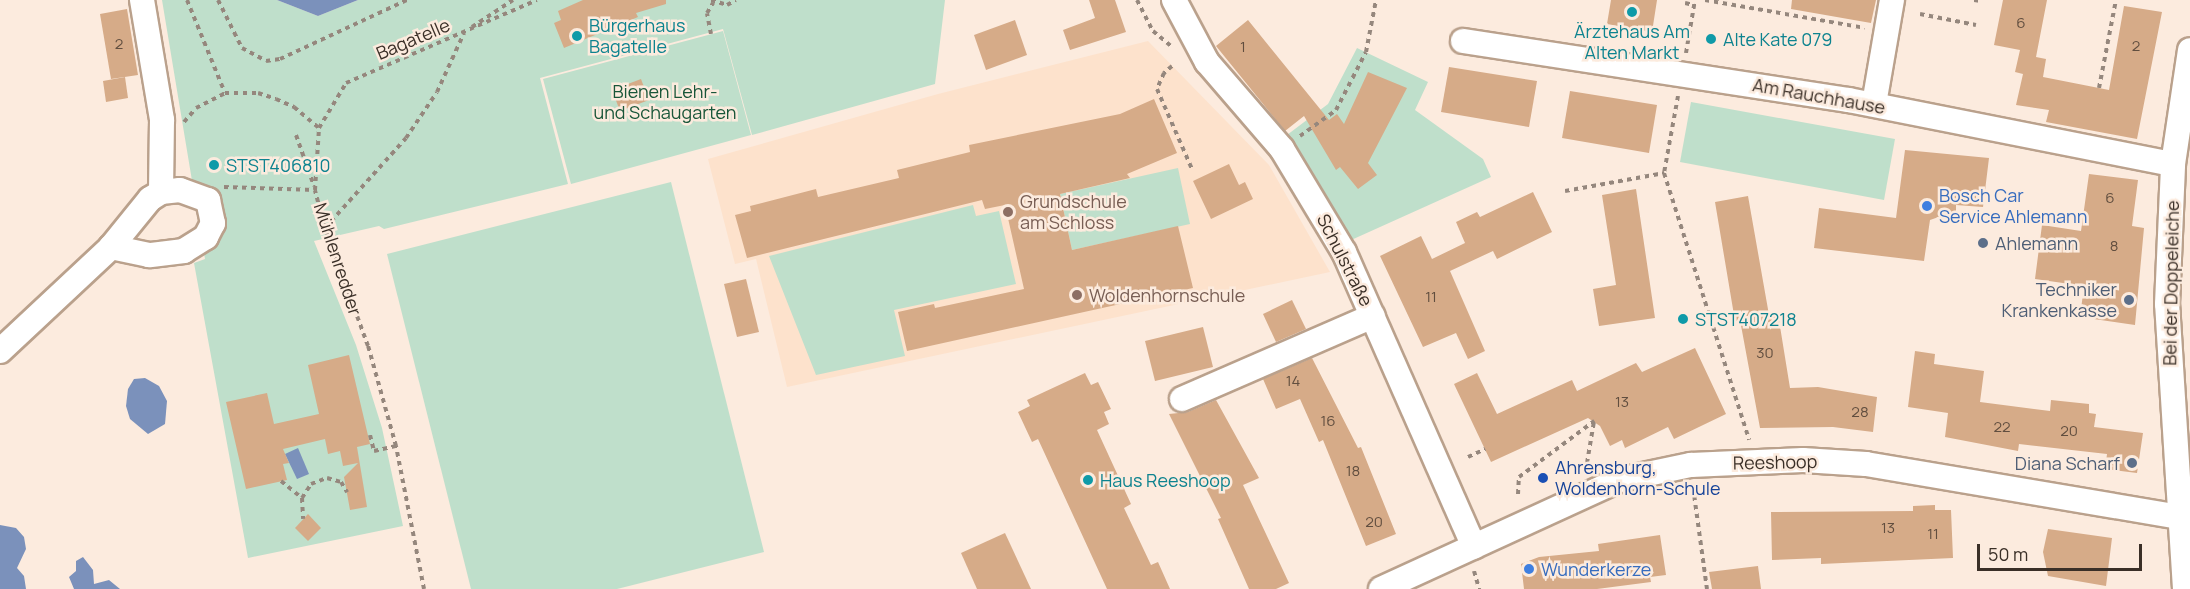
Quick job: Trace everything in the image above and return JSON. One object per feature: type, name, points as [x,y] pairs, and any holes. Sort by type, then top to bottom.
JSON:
[{"type":"street","points":[[142,0],[162,120],[161,192]]},
{"type":"street","name":"Schulstraße","points":[[1174,0],[1207,62],[1300,175],[1344,252],[1473,547]]},
{"type":"street","points":[[1874,104],[1892,0]]},
{"type":"street","name":"Am Rauchhause","points":[[1462,41],[1874,104],[2173,164]]},
{"type":"street","name":"Bei der Doppeleiche","points":[[2185,589],[2184,518],[2168,315],[2173,164],[2190,50]]},
{"type":"street","points":[[0,351],[111,248],[135,214],[161,192],[180,190],[208,200],[213,223],[206,237],[184,251],[167,254],[111,248]]},
{"type":"street","points":[[1182,399],[1373,316]]},
{"type":"street","name":"Reeshoop","points":[[1382,589],[1619,480],[1691,465],[1756,460],[1866,464],[2184,518]]},
{"type":"path","points":[[187,0],[225,93]]},
{"type":"path","points":[[218,0],[242,48],[266,61],[280,59],[407,0]]},
{"type":"path","points":[[325,228],[406,138],[437,92],[463,33],[513,0]]},
{"type":"path","name":"Bagatelle","points":[[319,128],[346,83],[537,0]]},
{"type":"path","points":[[711,34],[707,13],[712,1],[727,5],[736,0]]},
{"type":"path","points":[[1137,0],[1153,31],[1175,49]]},
{"type":"path","points":[[1309,131],[1336,110],[1366,52],[1376,0]]},
{"type":"path","points":[[1706,0],[1887,32]]},
{"type":"path","points":[[1974,0],[1981,1]]},
{"type":"path","points":[[2099,88],[2116,0]]},
{"type":"path","points":[[1685,3],[1695,3],[1664,174],[1756,460]]},
{"type":"path","points":[[1920,14],[1976,25]]},
{"type":"path","points":[[1172,66],[1164,73],[1157,89],[1192,169]]},
{"type":"path","points":[[182,131],[196,108],[225,93],[258,93],[276,99],[294,107],[319,128]]},
{"type":"path","name":"Mühlenredder","points":[[319,128],[315,154],[315,190],[325,228],[368,346],[396,446],[424,589]]},
{"type":"path","points":[[227,185],[315,190],[296,135]]},
{"type":"path","points":[[1565,190],[1664,174]]},
{"type":"path","points":[[1518,494],[1519,477],[1594,422],[1587,464]]},
{"type":"path","points":[[370,435],[374,451],[396,446]]},
{"type":"path","points":[[1468,457],[1485,449]]},
{"type":"path","points":[[1691,465],[1707,589]]},
{"type":"path","points":[[303,519],[302,498],[311,484],[327,478],[340,482],[347,492]]},
{"type":"path","points":[[281,481],[282,486],[302,498]]},
{"type":"shaded area","name":"Grundschule am Schloss","points":[[1148,41],[1269,165],[1330,272],[787,387],[756,259],[735,264],[708,159],[938,94]]},
{"type":"green space","points":[[162,0],[277,0],[318,16],[358,0],[945,0],[935,84],[752,135],[723,29],[540,78],[568,184],[384,229],[379,226],[314,241],[356,345],[382,428],[403,526],[248,558],[194,263],[205,259]]},
{"type":"green space","name":"Bienen Lehr- und Schaugarten","points":[[723,31],[751,135],[571,184],[543,79]]},
{"type":"green space","points":[[1357,48],[1428,82],[1415,110],[1483,159],[1491,177],[1349,241],[1287,135],[1328,104]]},
{"type":"green space","points":[[1691,102],[1895,139],[1884,200],[1680,162]]},
{"type":"green space","points":[[1178,168],[1190,224],[1072,250],[1060,194]]},
{"type":"green space","points":[[671,182],[764,552],[617,589],[471,589],[387,254]]},
{"type":"green space","points":[[973,205],[976,216],[999,211],[1016,284],[894,310],[905,356],[816,375],[769,256]]},
{"type":"water","points":[[277,0],[358,0],[318,16]]},
{"type":"water","points":[[145,378],[159,386],[167,401],[165,424],[148,434],[130,419],[126,406],[128,389],[134,379]]},
{"type":"water","points":[[298,448],[309,474],[297,479],[285,454]]},
{"type":"water","points":[[0,525],[16,528],[24,537],[26,549],[17,568],[24,576],[26,589],[0,589]]},
{"type":"water","points":[[83,557],[93,570],[94,584],[109,580],[120,589],[74,589],[69,577],[76,571],[76,561]]},
{"type":"building","name":"Bürgerhaus Bagatelle","points":[[583,0],[666,0],[666,4],[636,13],[638,17],[564,48],[554,23],[561,20],[558,11]]},
{"type":"building","points":[[1089,0],[1115,0],[1126,32],[1070,50],[1063,30],[1095,18]]},
{"type":"building","name":"Ärztehaus Am Alten Markt","points":[[1611,0],[1657,0],[1652,32],[1607,24]]},
{"type":"building","points":[[1792,0],[1876,0],[1871,23],[1791,9]]},
{"type":"building","points":[[2003,0],[2047,0],[2036,57],[2046,59],[2043,77],[2109,90],[2124,6],[2162,12],[2137,139],[2046,122],[2049,110],[2016,105],[2023,74],[2015,72],[2020,50],[1994,45]]},
{"type":"building","points":[[127,9],[138,75],[111,79],[100,14]]},
{"type":"building","points":[[1015,20],[1027,55],[986,70],[974,35]]},
{"type":"building","points":[[1248,20],[1329,120],[1337,114],[1344,124],[1368,72],[1407,88],[1368,163],[1377,175],[1358,189],[1340,167],[1336,170],[1304,116],[1285,131],[1216,46]]},
{"type":"building","points":[[1449,67],[1537,81],[1529,127],[1441,112]]},
{"type":"building","points":[[125,77],[128,98],[106,102],[103,81]]},
{"type":"building","points":[[641,79],[649,100],[620,111],[612,90]]},
{"type":"building","points":[[1570,91],[1657,105],[1649,153],[1562,138]]},
{"type":"building","points":[[1154,99],[1177,153],[1127,174],[1130,178],[1060,194],[1072,250],[1178,226],[1193,288],[907,351],[898,312],[934,304],[935,308],[1024,289],[1005,205],[985,209],[982,200],[747,258],[735,215],[751,211],[750,206],[816,189],[818,197],[899,178],[897,170],[970,152],[969,145],[1120,114]]},
{"type":"building","name":"Bosch Car Service Ahlemann","points":[[1905,150],[1989,158],[1983,207],[1956,205],[1956,211],[1930,220],[1924,261],[1814,248],[1819,208],[1896,218]]},
{"type":"building","points":[[1229,164],[1239,185],[1245,182],[1253,199],[1211,219],[1193,181]]},
{"type":"building","points":[[2089,174],[2138,180],[2132,226],[2144,228],[2135,325],[2080,317],[2084,286],[2035,279],[2042,225],[2081,231]]},
{"type":"building","points":[[1636,189],[1655,318],[1599,326],[1593,289],[1616,285],[1602,195]]},
{"type":"building","points":[[1533,192],[1552,232],[1497,259],[1493,251],[1450,271],[1485,351],[1468,359],[1456,333],[1423,347],[1380,256],[1421,236],[1432,259],[1465,243],[1456,222],[1477,212],[1480,217]]},
{"type":"building","points":[[1748,196],[1769,315],[1778,314],[1790,388],[1818,387],[1877,397],[1873,432],[1833,427],[1760,428],[1740,320],[1735,321],[1715,202]]},
{"type":"building","points":[[746,279],[759,332],[737,337],[724,284]]},
{"type":"building","points":[[1292,300],[1306,329],[1276,342],[1263,314]]},
{"type":"building","points":[[1203,327],[1213,367],[1155,381],[1145,341]]},
{"type":"building","points":[[1695,348],[1726,414],[1674,439],[1668,427],[1625,448],[1622,440],[1610,446],[1600,426],[1588,418],[1491,462],[1454,384],[1477,373],[1497,414],[1572,380],[1577,391],[1636,363],[1642,372]]},
{"type":"building","points":[[1915,351],[1935,354],[1934,364],[1984,371],[1980,402],[2050,411],[2051,400],[2089,404],[2089,413],[2096,414],[2094,427],[2143,433],[2137,473],[2105,469],[2107,454],[2019,444],[2018,451],[1945,437],[1948,413],[1908,407]]},
{"type":"building","points":[[349,355],[370,444],[357,447],[367,507],[350,510],[344,477],[358,463],[343,466],[340,451],[328,454],[325,439],[283,449],[289,463],[283,464],[287,480],[246,489],[226,402],[267,393],[274,424],[319,414],[308,365]]},
{"type":"building","points":[[1312,358],[1358,448],[1361,447],[1396,534],[1366,546],[1323,440],[1319,442],[1300,399],[1276,409],[1263,379]]},
{"type":"building","name":"Haus Reeshoop","points":[[1085,373],[1091,385],[1098,382],[1111,409],[1104,412],[1109,424],[1097,430],[1131,504],[1124,508],[1151,565],[1158,562],[1170,589],[1107,589],[1038,439],[1032,442],[1018,412],[1030,406],[1027,400]]},
{"type":"building","points":[[1216,400],[1259,478],[1243,485],[1289,583],[1276,589],[1249,589],[1218,519],[1221,518],[1169,414],[1188,412]]},
{"type":"building","points":[[1935,505],[1935,510],[1951,510],[1953,558],[1821,564],[1821,558],[1772,560],[1771,512],[1913,511],[1913,506]]},
{"type":"building","points":[[308,514],[321,528],[308,541],[295,528]]},
{"type":"building","points":[[2048,529],[2112,538],[2106,586],[2048,576],[2043,552]]},
{"type":"building","points":[[1005,533],[1031,589],[977,589],[961,553]]},
{"type":"building","points":[[1660,535],[1666,575],[1650,577],[1651,582],[1597,589],[1524,589],[1521,564],[1539,557],[1599,551],[1598,544]]},
{"type":"building","points":[[1758,566],[1761,589],[1712,589],[1709,572]]},
{"type":"place","name":"Ärztehaus Am Alten Markt","points":[[1632,12]]},
{"type":"place","name":"Bürgerhaus Bagatelle","points":[[577,36]]},
{"type":"place","name":"Alte Kate 079","points":[[1711,39]]},
{"type":"place","name":"STST406810","points":[[214,165]]},
{"type":"place","name":"Bosch Car Service Ahlemann","points":[[1927,206]]},
{"type":"place","name":"Grundschule am Schloss","points":[[1008,212]]},
{"type":"place","name":"Ahlemann","points":[[1983,243]]},
{"type":"place","name":"Woldenhornschule","points":[[1077,295]]},
{"type":"place","name":"Techniker Krankenkasse","points":[[2129,300]]},
{"type":"place","name":"STST407218","points":[[1683,319]]},
{"type":"place","name":"Diana Scharf","points":[[2132,463]]},
{"type":"place","name":"Ahrensburg, Woldenhorn-Schule","points":[[1543,478]]},
{"type":"place","name":"Haus Reeshoop","points":[[1088,480]]},
{"type":"place","name":"Wunderkerze","points":[[1529,569]]}]
